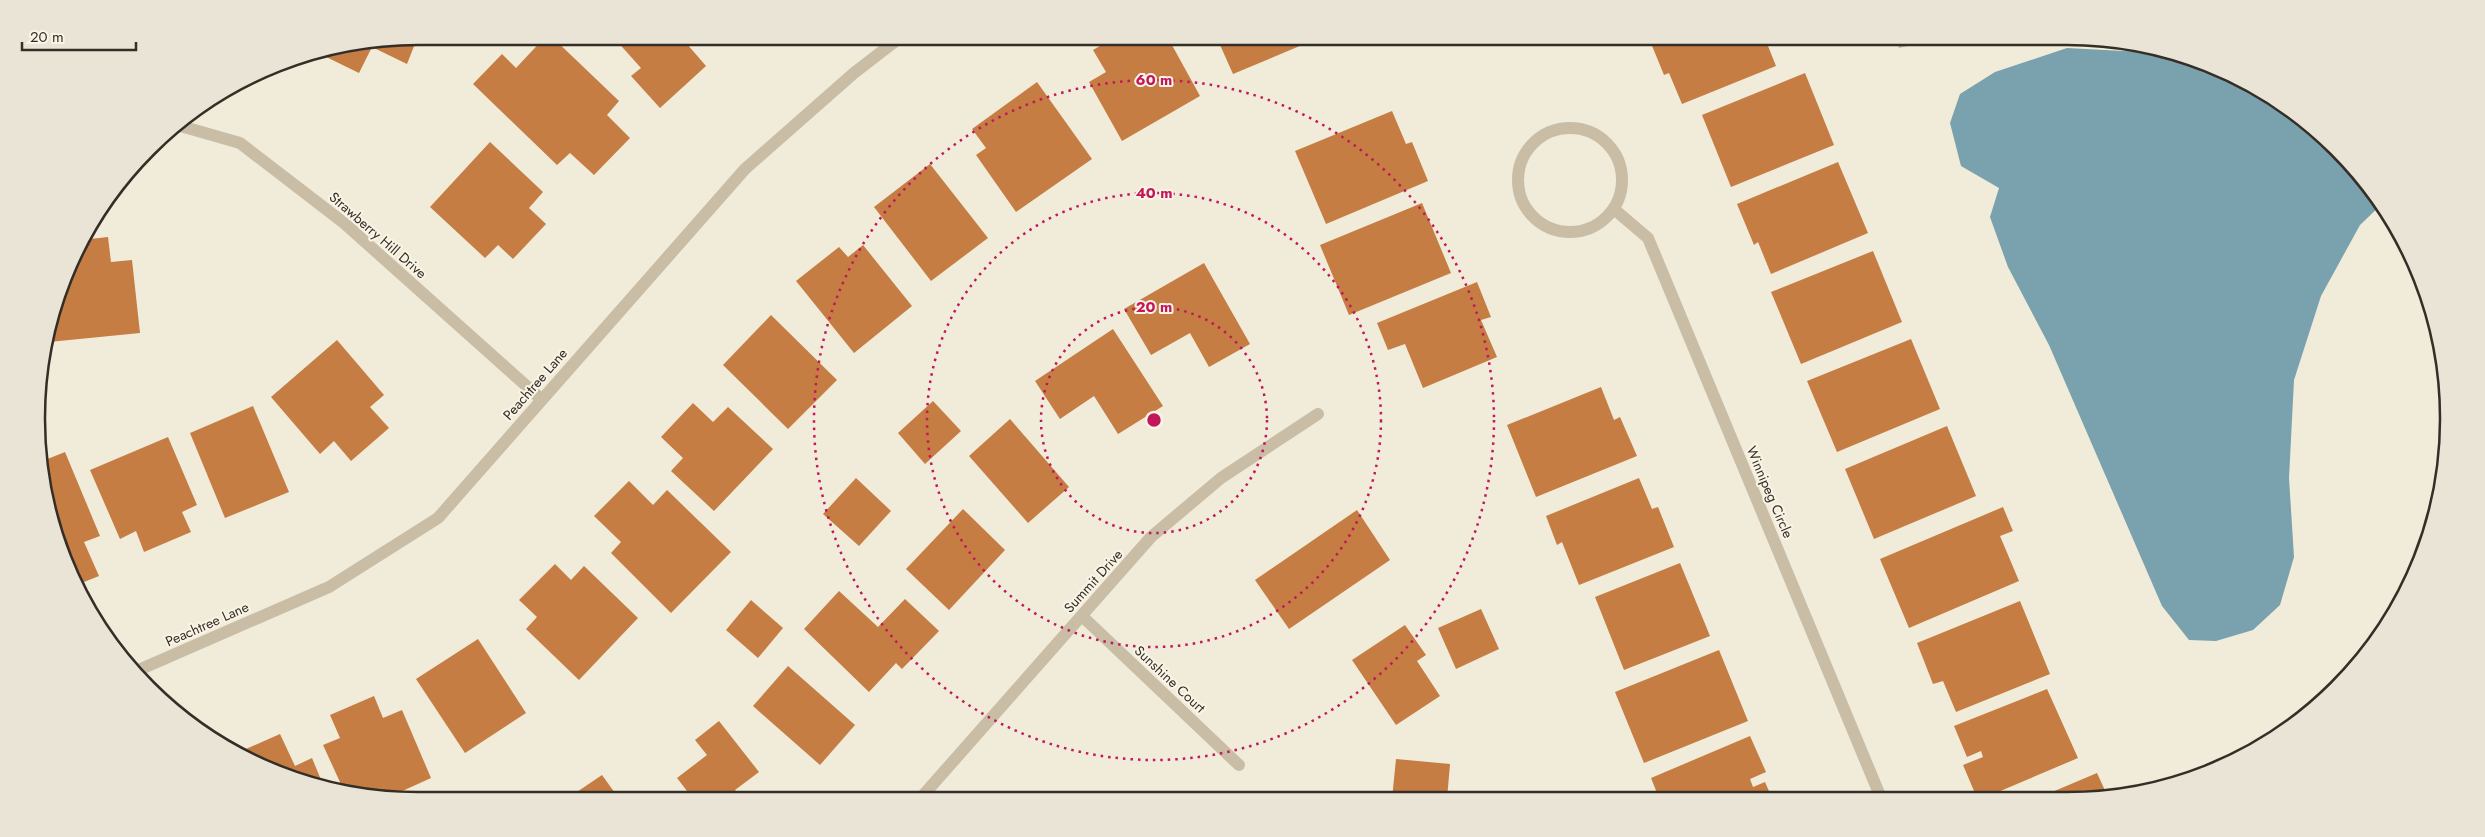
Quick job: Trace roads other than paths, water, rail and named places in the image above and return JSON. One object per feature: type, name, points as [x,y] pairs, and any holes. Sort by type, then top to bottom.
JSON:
[{"type":"street","name":"Peachtree Lane","points":[[141,669],[329,587],[438,518],[745,169],[854,73],[890,45]]},
{"type":"street","name":"Strawberry Hill Drive","points":[[185,127],[240,143],[344,223],[542,400]]},
{"type":"street","points":[[1568,128],[1584,129],[1599,136],[1611,147],[1621,169],[1621,193],[1615,210],[1603,222],[1586,230],[1568,233],[1551,229],[1535,220],[1524,205],[1518,188],[1519,170],[1525,152],[1538,139],[1552,131],[1568,128]]},
{"type":"street","name":"Winnipeg Circle","points":[[1615,210],[1648,238],[1879,792]]},
{"type":"street","name":"Summit Drive","points":[[926,792],[1151,538],[1221,478],[1318,414]]},
{"type":"street","name":"Sunshine Court","points":[[1082,616],[1239,765]]},
{"type":"water","points":[[2067,48],[2138,52],[2187,65],[2209,73],[2253,95],[2294,122],[2331,154],[2363,191],[2376,210],[2360,225],[2321,296],[2294,380],[2289,478],[2294,557],[2280,605],[2253,630],[2216,641],[2189,640],[2162,606],[2049,345],[2008,267],[1990,217],[1999,188],[1961,166],[1950,123],[1960,94],[1995,72]]}]
